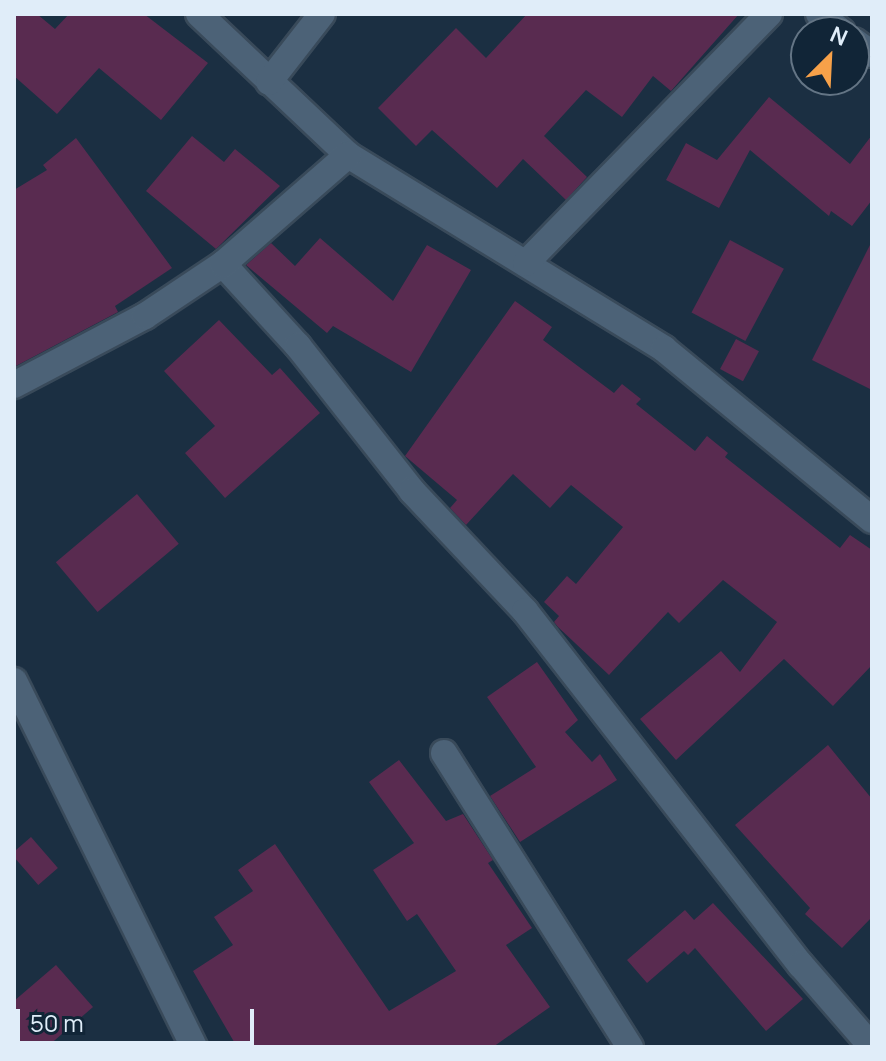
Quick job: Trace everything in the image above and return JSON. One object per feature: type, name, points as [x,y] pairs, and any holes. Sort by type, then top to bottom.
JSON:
[{"type":"street","points":[[199,14],[348,155],[664,349],[872,520]]},
{"type":"street","points":[[269,82],[322,14]]},
{"type":"street","points":[[526,263],[674,117],[769,14]]},
{"type":"street","points":[[14,385],[145,316],[223,264],[348,155]]},
{"type":"street","points":[[223,264],[298,346],[412,491],[525,611],[801,965],[872,1047]]},
{"type":"street","points":[[14,681],[194,1047]]},
{"type":"street","points":[[444,753],[630,1047]]},
{"type":"building","points":[[14,14],[37,14],[55,29],[69,14],[144,14],[208,63],[161,120],[99,68],[57,114],[14,76]]},
{"type":"building","points":[[527,14],[739,14],[671,91],[653,76],[622,117],[586,90],[544,136],[587,177],[566,200],[523,159],[497,188],[432,130],[416,146],[378,108],[456,28],[486,58]]},
{"type":"building","points":[[769,97],[850,164],[872,135],[872,200],[852,226],[831,211],[829,216],[750,150],[719,208],[666,180],[686,143],[717,160]]},
{"type":"building","points":[[192,136],[224,162],[235,149],[280,186],[216,249],[146,191]]},
{"type":"building","points":[[76,138],[172,268],[115,306],[118,312],[14,367],[14,190],[47,170],[43,165]]},
{"type":"building","points":[[320,238],[393,301],[427,245],[471,270],[411,372],[333,326],[327,333],[246,265],[271,243],[295,266]]},
{"type":"building","points":[[730,240],[784,269],[745,341],[692,312]]},
{"type":"building","points":[[872,241],[872,390],[812,360]]},
{"type":"building","points":[[515,301],[552,327],[543,340],[614,393],[622,384],[641,399],[636,404],[695,451],[707,436],[728,453],[725,457],[840,548],[850,535],[872,550],[872,665],[833,706],[784,659],[676,760],[640,719],[721,651],[740,672],[777,622],[723,580],[679,623],[668,612],[609,675],[558,627],[554,622],[559,616],[544,602],[567,576],[576,584],[623,527],[571,485],[550,508],[513,474],[466,525],[450,508],[457,500],[405,456]]},
{"type":"building","points":[[219,320],[272,375],[280,368],[320,413],[225,498],[185,453],[215,426],[164,371]]},
{"type":"building","points":[[736,339],[759,351],[743,381],[720,369]]},
{"type":"building","points":[[137,494],[179,544],[98,612],[56,562]]},
{"type":"building","points":[[537,662],[578,720],[565,732],[592,762],[600,754],[617,780],[520,842],[490,796],[536,767],[487,697]]},
{"type":"building","points":[[828,745],[872,799],[872,917],[842,948],[805,914],[810,908],[735,825]]},
{"type":"building","points":[[399,760],[446,821],[463,814],[493,860],[488,863],[532,928],[506,945],[550,1007],[493,1047],[237,1047],[193,971],[233,945],[214,917],[253,891],[238,870],[275,844],[389,1011],[456,971],[417,914],[407,921],[373,870],[414,843],[369,782]]},
{"type":"building","points":[[31,837],[58,868],[38,885],[14,857],[14,852]]},
{"type":"building","points":[[713,903],[803,999],[766,1031],[695,948],[688,955],[684,951],[647,983],[627,960],[685,910],[694,920]]},
{"type":"building","points":[[56,965],[93,1007],[47,1047],[14,1047],[14,1001]]}]
